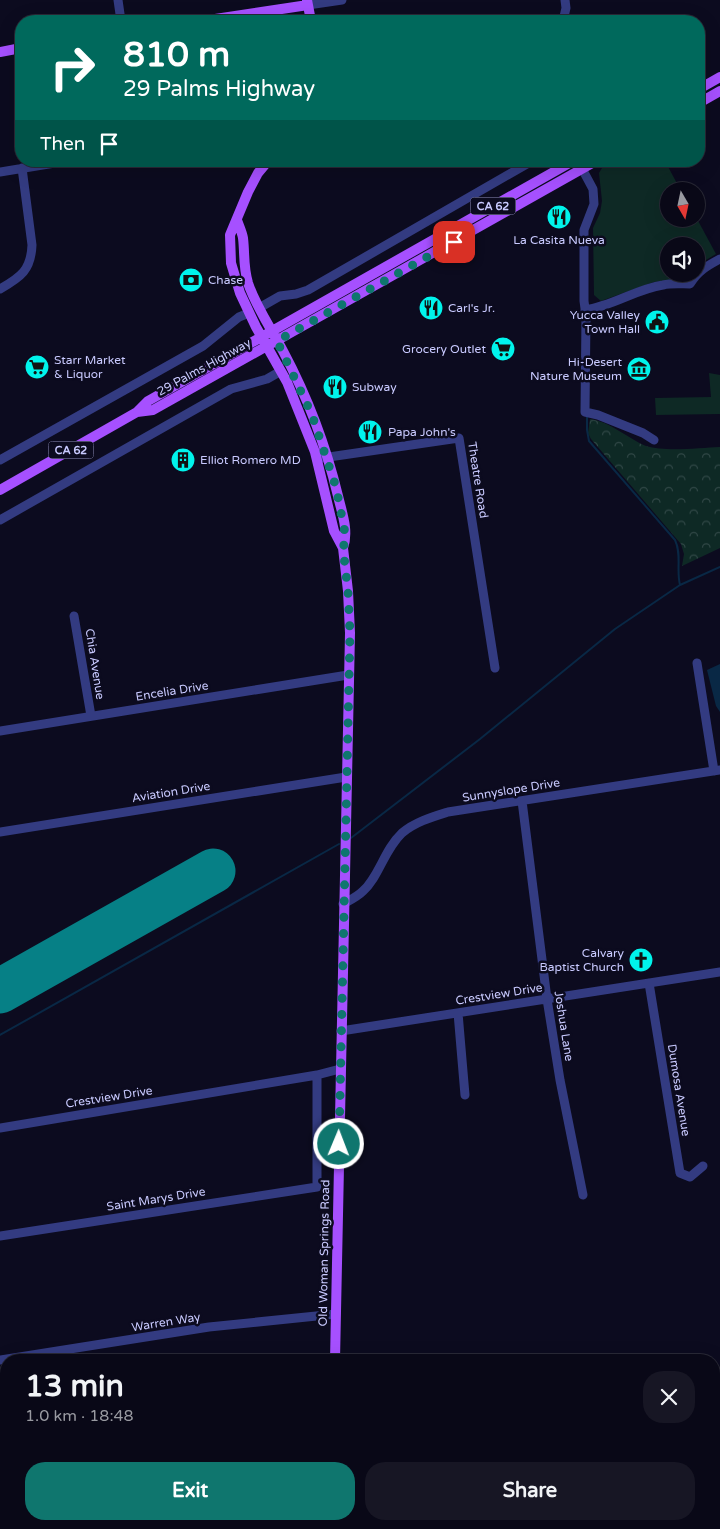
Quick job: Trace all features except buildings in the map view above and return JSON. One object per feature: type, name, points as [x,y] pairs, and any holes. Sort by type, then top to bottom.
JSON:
[{"type":"main road","points":[[235,15],[308,2],[310,15]]},
{"type":"main road","points":[[0,52],[15,49]]},
{"type":"main road","points":[[705,86],[720,77]]},
{"type":"main road","points":[[705,100],[720,91]]},
{"type":"main road","points":[[263,167],[248,192],[238,220],[230,235],[231,263],[240,293],[249,313],[266,333]]},
{"type":"main road","name":"29 Palms Highway","points":[[0,490],[137,412],[148,400],[562,167]]},
{"type":"main road","name":"29 Palms Highway","points":[[137,412],[153,410],[577,167]]},
{"type":"main road","points":[[238,220],[243,237],[244,269],[259,308],[266,333]]},
{"type":"main road","name":"Old Woman Springs Road","points":[[266,333],[310,408],[328,458],[343,516],[346,538],[343,548]]},
{"type":"main road","name":"Old Woman Springs Road","points":[[272,343],[317,459],[334,531],[343,548],[348,591],[350,633],[335,1354]]},
{"type":"street","points":[[118,0],[120,15]]},
{"type":"street","points":[[308,2],[342,0]]},
{"type":"street","points":[[564,15],[565,0]]},
{"type":"street","points":[[0,172],[28,167]]},
{"type":"street","points":[[259,308],[280,296],[308,290],[522,167]]},
{"type":"street","points":[[581,167],[593,189],[594,204],[584,230],[585,412],[598,415],[643,433],[654,440]]},
{"type":"street","points":[[0,289],[16,280],[28,268],[32,257],[22,168]]},
{"type":"street","points":[[585,310],[612,304],[645,290],[663,285],[690,284],[701,270],[720,259]]},
{"type":"street","points":[[0,460],[203,346],[240,317],[249,313]]},
{"type":"street","points":[[0,520],[231,389],[267,379],[282,371]]},
{"type":"street","name":"Theatre Road","points":[[317,459],[459,438],[495,668]]},
{"type":"street","name":"Chia Avenue","points":[[74,616],[91,716]]},
{"type":"street","points":[[697,663],[717,770]]},
{"type":"street","name":"Encelia Drive","points":[[0,732],[348,675]]},
{"type":"street","name":"Sunnyslope Drive","points":[[343,904],[364,890],[389,849],[402,834],[412,826],[432,817],[448,812],[717,770]]},
{"type":"street","name":"Aviation Drive","points":[[0,832],[346,777]]},
{"type":"street","name":"Joshua Lane","points":[[522,801],[547,999],[560,1080],[583,1195]]},
{"type":"street","name":"Crestview Drive","points":[[341,1031],[720,972]]},
{"type":"street","name":"Dumosa Avenue","points":[[648,983],[680,1173],[690,1177],[703,1166]]},
{"type":"street","points":[[458,1013],[465,1094]]},
{"type":"street","name":"Crestview Drive","points":[[0,1128],[340,1069]]},
{"type":"street","name":"Saint Marys Drive","points":[[0,1236],[317,1187],[317,1074]]},
{"type":"street","name":"Warren Way","points":[[38,1354],[209,1327],[336,1314]]},
{"type":"green space","points":[[604,167],[668,167],[676,182],[660,182],[660,228],[702,228],[716,254],[705,261],[705,237],[660,237],[660,281],[601,301],[594,295],[593,228],[600,213],[602,201],[599,173]]},
{"type":"green space","points":[[709,373],[720,375],[720,414],[656,415],[655,398],[711,397]]},
{"type":"green space","points":[[590,419],[605,423],[639,443],[654,448],[720,447],[720,548],[682,566],[684,554],[681,544],[591,439],[588,433]]},
{"type":"water","points":[[720,664],[720,712],[716,706],[707,670]]},
{"type":"waterway","points":[[587,417],[589,441],[675,540],[678,551],[680,585]]},
{"type":"waterway","points":[[351,838],[480,739],[615,629],[680,585],[720,567]]},
{"type":"waterway","points":[[0,1035],[339,844]]},
{"type":"runway","points":[[0,991],[213,871]]},
{"type":"place","name":"La Casita Nueva","points":[[559,217]]},
{"type":"place","name":"Chase","points":[[191,280]]},
{"type":"place","name":"Carl's Jr.","points":[[431,308]]},
{"type":"place","name":"Yucca Valley Town Hall","points":[[657,322]]},
{"type":"place","name":"Grocery Outlet","points":[[503,349]]},
{"type":"place","name":"Starr Market & Liquor","points":[[37,367]]},
{"type":"place","name":"Hi-Desert Nature Museum","points":[[639,369]]},
{"type":"place","name":"Subway","points":[[335,387]]},
{"type":"place","name":"Papa John's","points":[[370,432]]},
{"type":"place","name":"Elliot Romero MD","points":[[183,460]]},
{"type":"place","name":"Calvary Baptist Church","points":[[641,960]]},
{"type":"route","points":[[339,1144],[350,633],[343,548],[346,538],[343,516],[328,458],[307,402],[277,341],[454,242]]}]
